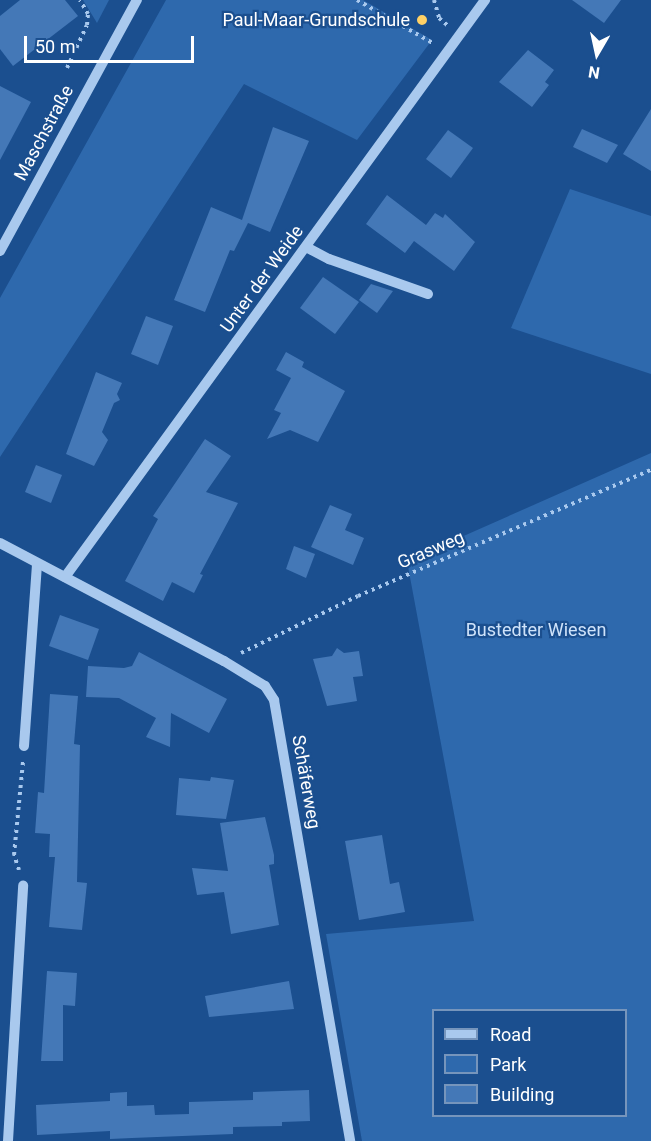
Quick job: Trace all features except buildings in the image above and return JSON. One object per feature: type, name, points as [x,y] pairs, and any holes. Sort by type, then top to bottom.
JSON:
[{"type":"street","name":"Maschstraße","points":[[0,251],[137,0]]},
{"type":"street","name":"Unter der Weide","points":[[65,577],[485,0]]},
{"type":"street","points":[[306,247],[328,259],[428,294]]},
{"type":"street","name":"Schäferweg","points":[[0,543],[224,661],[265,686],[278,714],[351,1141]]},
{"type":"street","points":[[24,746],[37,563]]},
{"type":"street","points":[[8,1141],[23,885]]},
{"type":"path","points":[[67,68],[87,25],[88,14],[80,0]]},
{"type":"path","points":[[357,0],[434,44],[447,26]]},
{"type":"path","points":[[434,0],[439,18],[460,35]]},
{"type":"path","name":"Grasweg","points":[[224,661],[357,596],[651,471]]},
{"type":"path","points":[[14,855],[24,746]]},
{"type":"green space","points":[[83,0],[109,0],[97,23]]},
{"type":"green space","points":[[166,0],[363,0],[432,40],[357,140],[244,84],[0,457],[0,298]]},
{"type":"green space","points":[[570,189],[651,216],[651,374],[511,328]]},
{"type":"green space","name":"Bustedter Wiesen","points":[[651,453],[651,1141],[362,1141],[326,934],[474,921],[407,561]]},
{"type":"place","name":"Paul-Maar-Grundschule","points":[[422,20]]}]
